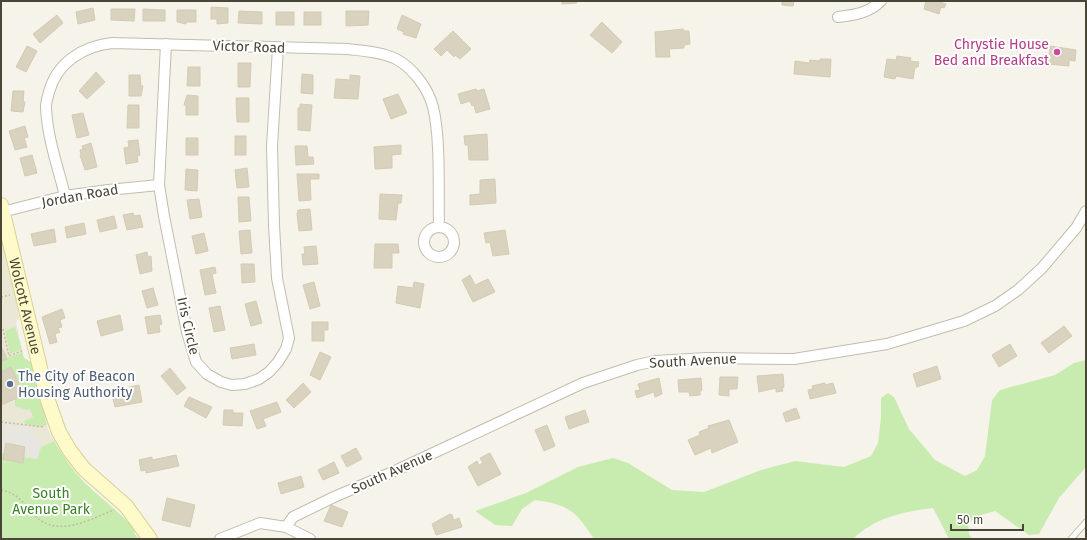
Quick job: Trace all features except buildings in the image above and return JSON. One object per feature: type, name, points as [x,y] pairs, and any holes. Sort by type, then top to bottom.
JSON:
[{"type":"main road","name":"Wolcott Avenue","points":[[2,208],[48,401],[59,432],[84,469],[126,506],[150,539]]},
{"type":"street","points":[[838,17],[861,14],[882,1]]},
{"type":"street","name":"Victor Road","points":[[65,196],[48,126],[46,105],[50,86],[58,73],[65,63],[79,52],[98,45],[166,44],[348,49],[369,51],[396,59],[412,71],[427,92],[433,107],[437,145],[439,226]]},
{"type":"street","name":"Iris Circle","points":[[166,44],[159,185],[187,332],[196,362],[207,374],[221,382],[245,384],[259,379],[278,362],[286,348],[289,338],[277,278],[274,217],[272,146],[278,48]]},
{"type":"street","name":"Jordan Road","points":[[2,208],[65,196],[159,185]]},
{"type":"street","name":"South Avenue","points":[[286,527],[293,517],[334,497],[397,470],[572,388],[637,365],[655,361],[707,358],[794,359],[887,344],[964,321],[995,306],[1018,290],[1042,268],[1076,228],[1086,211]]},
{"type":"street","points":[[220,539],[260,523],[286,527],[310,539]]},
{"type":"lane","points":[[1084,524],[1086,530]]},
{"type":"lane","points":[[1071,539],[1084,524]]},
{"type":"path","points":[[1,297],[16,293]]},
{"type":"path","points":[[3,329],[9,356],[24,350]]},
{"type":"path","points":[[1,422],[41,428],[48,426]]},
{"type":"path","points":[[1,490],[10,491],[19,498],[36,518],[44,522],[68,527],[118,509]]},
{"type":"shaded area","points":[[1,236],[16,297],[19,318],[16,323],[24,358],[31,362],[48,430],[62,454],[29,468],[1,462]]},
{"type":"shaded area","points":[[1,423],[31,428],[31,435],[36,437],[41,447],[37,459],[24,457],[25,447],[6,443],[4,453],[1,453]]},
{"type":"green space","points":[[15,327],[22,349],[10,354],[5,331]]},
{"type":"green space","points":[[22,352],[24,358],[31,362],[47,425],[41,427],[25,424],[24,421],[33,417],[30,409],[27,410],[15,406],[15,399],[24,395],[11,367],[1,372],[1,361]]},
{"type":"green space","points":[[1086,360],[1086,467],[1059,498],[1039,534],[1029,535],[995,511],[978,516],[968,523],[969,534],[972,539],[949,539],[933,508],[911,511],[890,517],[871,525],[853,539],[594,539],[576,515],[570,510],[556,504],[535,500],[522,509],[512,526],[495,525],[475,511],[526,493],[578,467],[613,458],[628,463],[672,490],[704,492],[761,470],[795,461],[844,467],[871,456],[878,443],[881,418],[881,398],[888,393],[894,397],[909,429],[935,460],[965,476],[977,470],[985,456],[992,400],[1000,390],[1055,375],[1074,363]]},
{"type":"green space","name":"South Avenue Park","points":[[54,441],[77,474],[130,524],[136,531],[134,533],[139,539],[1,539],[1,462],[13,464],[1,461],[1,453],[4,453],[3,459],[22,463],[24,457],[37,459],[41,447]]},
{"type":"place","name":"Chrystie House Bed and Breakfast","points":[[1057,52]]},
{"type":"place","name":"The City of Beacon Housing Authority","points":[[10,384]]}]
